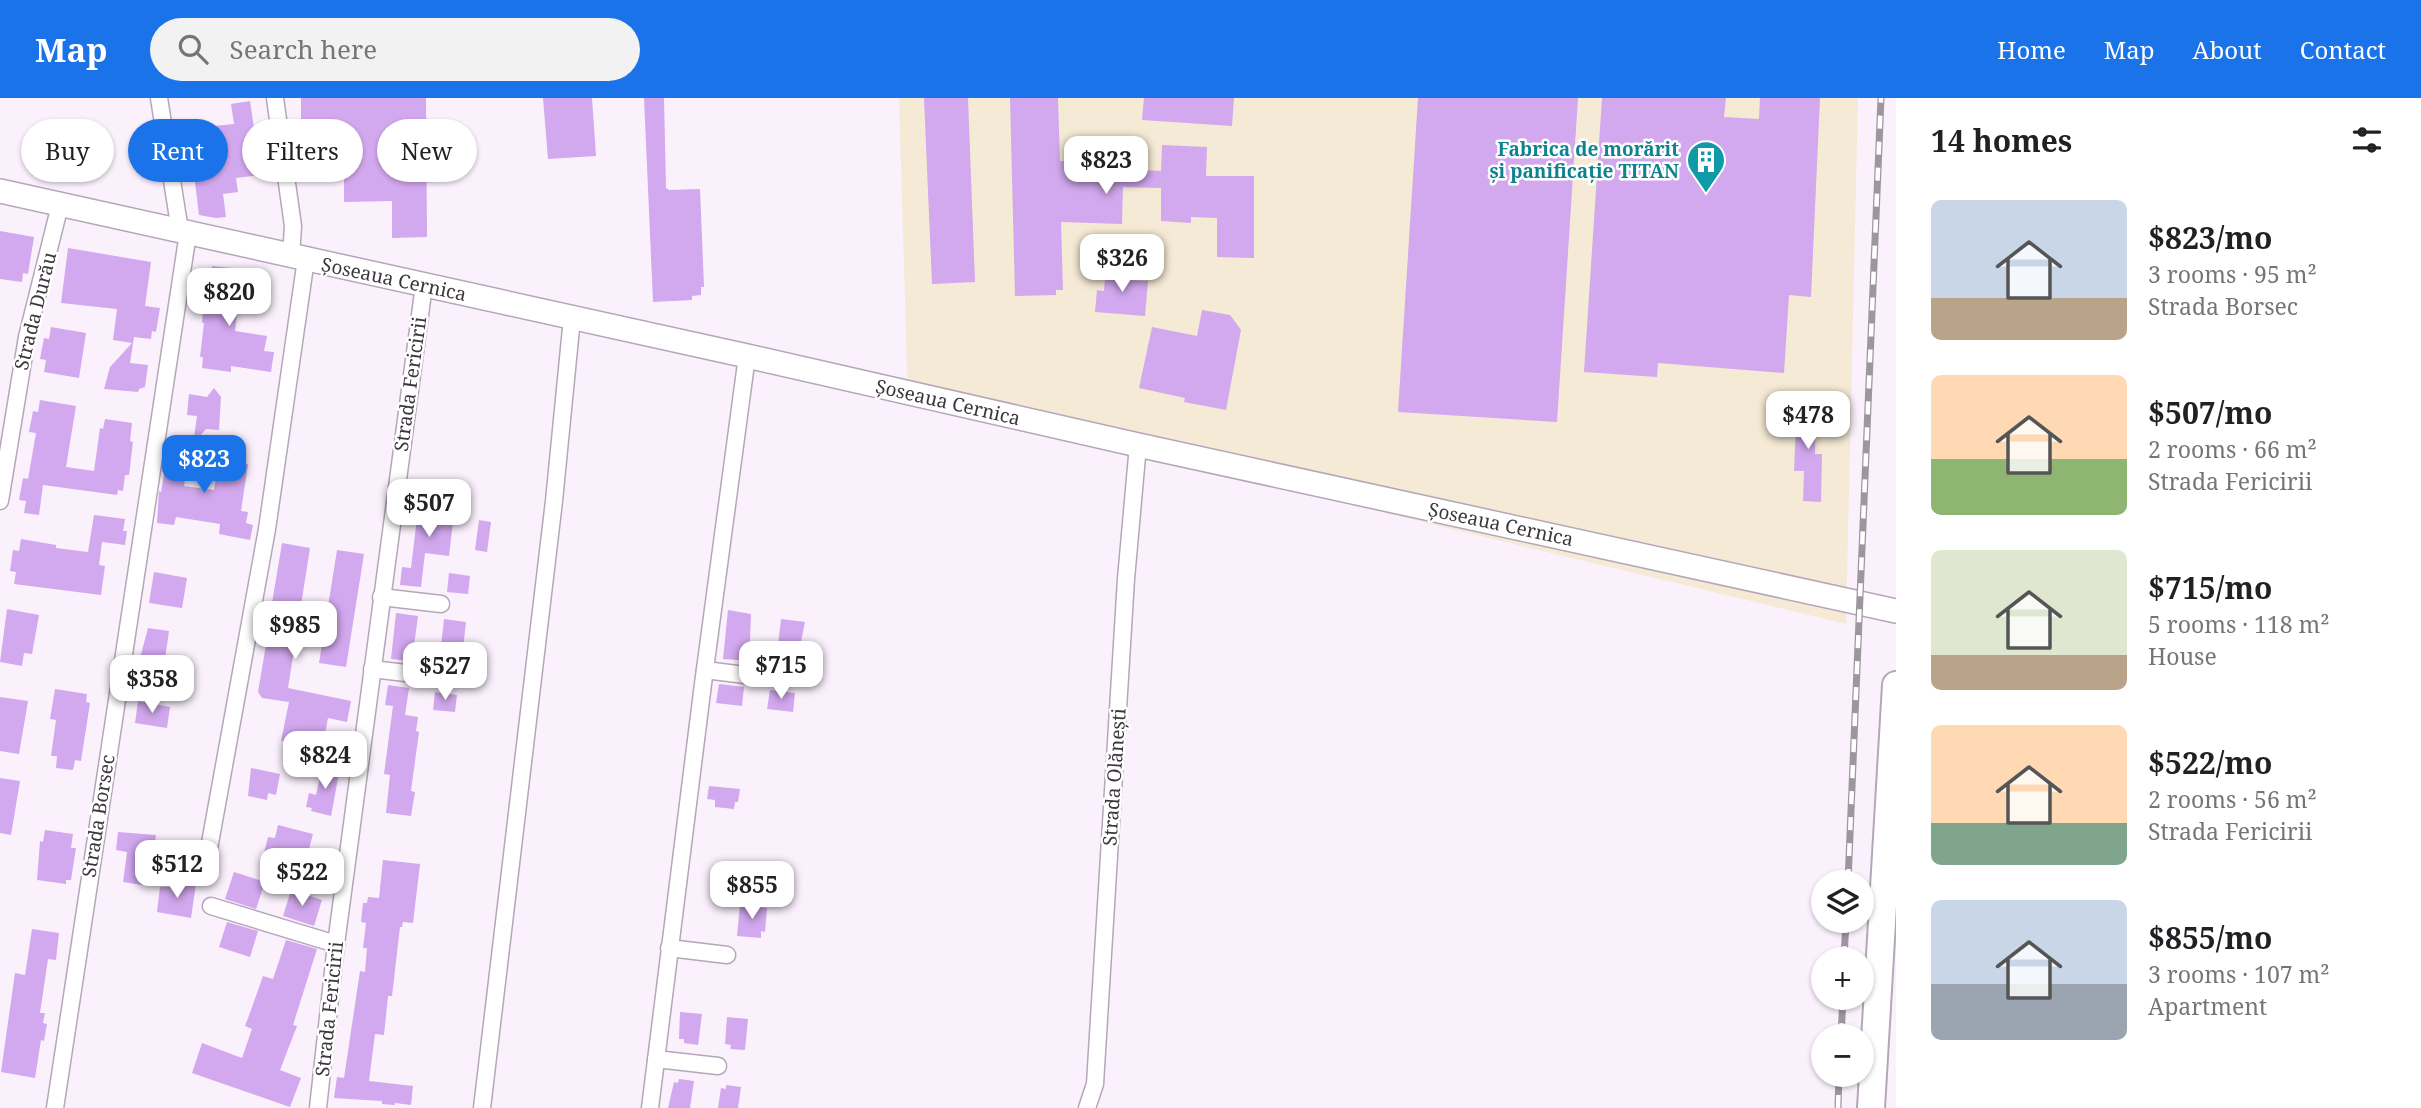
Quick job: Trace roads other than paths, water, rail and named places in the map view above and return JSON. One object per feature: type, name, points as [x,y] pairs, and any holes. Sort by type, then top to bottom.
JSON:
[{"type":"main road","points":[[1871,1108],[1896,685]]},
{"type":"street","name":"Strada Borsec","points":[[55,1108],[184,232],[159,98]]},
{"type":"street","points":[[204,876],[267,530],[299,258],[275,98]]},
{"type":"street","name":"Șoseaua Cernica","points":[[0,191],[1896,611]]},
{"type":"street","name":"Strada Durău","points":[[0,500],[27,337],[60,205]]},
{"type":"street","name":"Strada Fericirii","points":[[318,1108],[336,944],[424,285]]},
{"type":"street","points":[[482,1108],[554,501],[572,318]]},
{"type":"street","points":[[650,1108],[747,356]]},
{"type":"street","name":"Strada Olănești","points":[[1087,1108],[1095,1084],[1126,579],[1138,445]]},
{"type":"street","points":[[382,597],[441,604]]},
{"type":"street","points":[[372,669],[431,676]]},
{"type":"street","points":[[705,670],[761,677]]},
{"type":"street","points":[[211,906],[336,944]]},
{"type":"street","points":[[670,948],[727,955]]},
{"type":"street","points":[[656,1059],[718,1066]]},
{"type":"railway","points":[[1849,870],[1881,98]]},
{"type":"railway","points":[[1845,933],[1845,947]]},
{"type":"railway","points":[[1842,1010],[1842,1024]]},
{"type":"railway","points":[[1838,1108],[1839,1087]]},
{"type":"place","name":"Fabrica de morărit și panificație TITAN","points":[[1706,194]]}]
